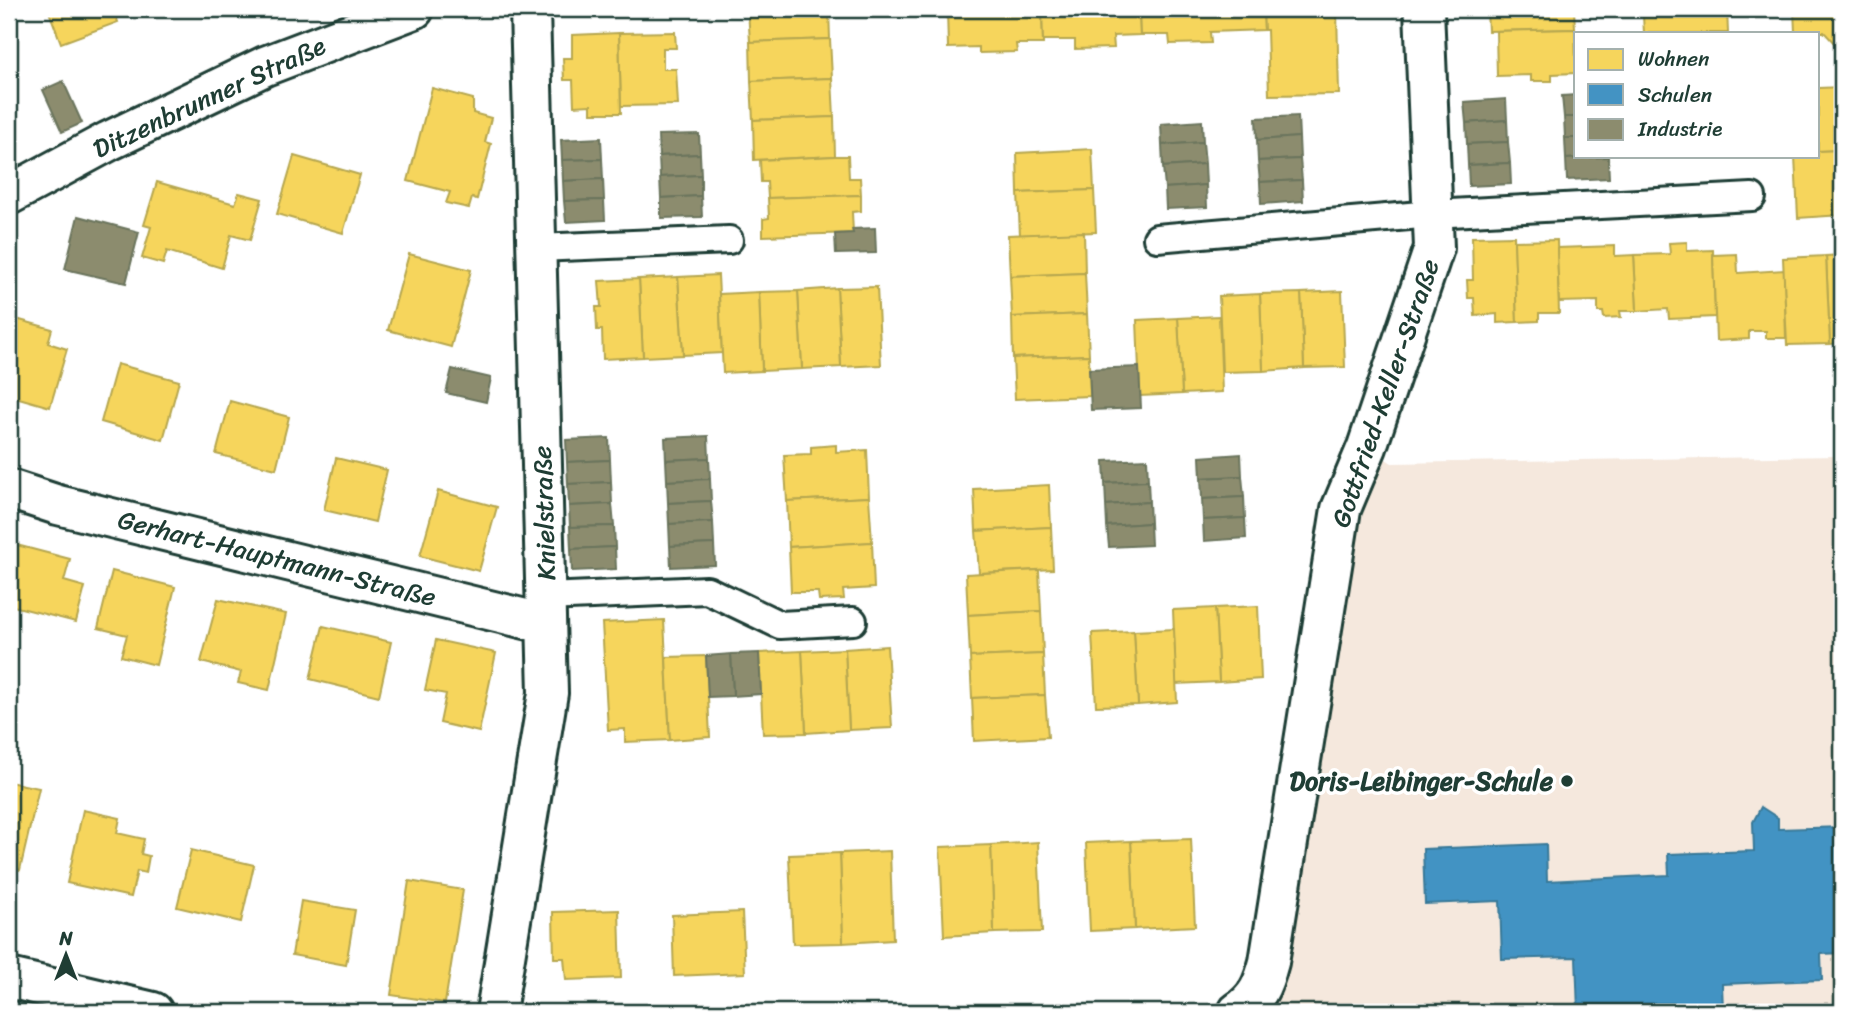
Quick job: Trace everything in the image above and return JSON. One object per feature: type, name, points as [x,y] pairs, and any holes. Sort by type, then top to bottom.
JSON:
[{"type":"street","name":"Ditzenbrunner Straße","points":[[9,195],[110,141],[265,66],[414,9]]},
{"type":"street","name":"Knielstraße","points":[[496,1012],[548,693],[530,9]]},
{"type":"street","name":"Gottfried-Keller-Straße","points":[[1250,1009],[1262,987],[1269,962],[1342,509],[1367,447],[1434,248],[1424,9]]},
{"type":"street","name":"Gerhart-Hauptmann-Straße","points":[[9,489],[58,505],[546,610]]},
{"type":"street","points":[[9,978],[153,1012]]},
{"type":"lane","points":[[1157,238],[1432,215],[1752,197]]},
{"type":"lane","points":[[537,248],[729,240]]},
{"type":"lane","points":[[546,610],[707,590],[780,625],[853,621]]},
{"type":"shaded area","name":"Doris-Leibinger-Schule","points":[[1367,447],[1392,463],[1842,456],[1842,1012],[1238,1012],[1251,1003]]},
{"type":"building: Wohnen","points":[[48,9],[113,9],[118,22],[61,43]]},
{"type":"building: Wohnen","points":[[748,9],[829,9],[830,39],[750,42]]},
{"type":"building: Wohnen","points":[[947,9],[1042,9],[1043,44],[1016,44],[1017,52],[979,53],[979,47],[948,48]]},
{"type":"building: Wohnen","points":[[1042,9],[1139,9],[1140,35],[1113,36],[1114,48],[1075,49],[1075,40],[1043,40]]},
{"type":"building: Wohnen","points":[[1139,9],[1263,9],[1264,30],[1210,32],[1211,43],[1170,44],[1169,35],[1140,35]]},
{"type":"building: Wohnen","points":[[1263,9],[1337,11],[1339,94],[1269,95],[1267,30],[1264,30]]},
{"type":"building: Wohnen","points":[[1487,9],[1574,9],[1575,29],[1488,31]]},
{"type":"building: Wohnen","points":[[1649,9],[1727,9],[1728,32],[1644,32],[1643,16],[1649,16]]},
{"type":"building: Wohnen","points":[[1794,9],[1842,9],[1842,45],[1836,45],[1824,32],[1795,32]]},
{"type":"building: Wohnen","points":[[1575,29],[1574,73],[1552,74],[1552,81],[1531,81],[1531,75],[1497,76],[1496,31]]},
{"type":"building: Wohnen","points":[[675,32],[676,48],[663,48],[663,69],[676,69],[678,105],[621,106],[619,33]]},
{"type":"building: Wohnen","points":[[619,33],[621,113],[591,113],[591,105],[574,106],[573,80],[564,80],[563,58],[572,58],[572,35]]},
{"type":"building: Wohnen","points":[[830,39],[832,78],[751,81],[750,42]]},
{"type":"building: Wohnen","points":[[832,78],[834,117],[753,120],[751,81]]},
{"type":"building: Wohnen","points":[[1842,87],[1842,150],[1820,151],[1820,88]]},
{"type":"building: Wohnen","points":[[432,88],[473,99],[473,113],[491,118],[485,142],[491,144],[477,199],[472,198],[469,208],[446,203],[450,192],[408,181]]},
{"type":"building: Wohnen","points":[[834,117],[835,156],[754,160],[753,120]]},
{"type":"building: Wohnen","points":[[1092,149],[1094,190],[1018,193],[1017,153]]},
{"type":"building: Wohnen","points":[[1842,150],[1842,215],[1798,218],[1795,158],[1820,158],[1820,151]]},
{"type":"building: Wohnen","points":[[294,156],[360,175],[343,233],[277,214]]},
{"type":"building: Wohnen","points":[[848,156],[849,178],[860,178],[861,195],[768,198],[767,182],[761,182],[760,160]]},
{"type":"building: Wohnen","points":[[157,182],[235,204],[239,193],[262,199],[250,240],[231,235],[222,268],[167,251],[163,264],[142,258],[151,227],[144,225]]},
{"type":"building: Wohnen","points":[[1094,190],[1096,232],[1020,235],[1018,193]]},
{"type":"building: Wohnen","points":[[861,195],[861,211],[852,212],[853,233],[763,236],[763,219],[769,218],[768,198]]},
{"type":"building: Wohnen","points":[[1084,232],[1085,273],[1010,276],[1008,235]]},
{"type":"building: Wohnen","points":[[1514,236],[1517,322],[1497,323],[1497,314],[1475,316],[1474,298],[1468,298],[1467,280],[1473,280],[1472,237]]},
{"type":"building: Wohnen","points":[[1557,240],[1559,313],[1539,313],[1539,321],[1517,322],[1514,241]]},
{"type":"building: Wohnen","points":[[1687,242],[1687,251],[1713,250],[1715,317],[1669,319],[1668,309],[1637,311],[1634,255],[1670,254],[1669,243]]},
{"type":"building: Wohnen","points":[[1615,246],[1615,256],[1634,255],[1637,311],[1620,311],[1621,317],[1604,318],[1603,312],[1598,312],[1598,301],[1559,302],[1557,248]]},
{"type":"building: Wohnen","points":[[409,254],[471,270],[451,347],[388,330]]},
{"type":"building: Wohnen","points":[[1737,254],[1738,273],[1784,270],[1786,338],[1766,338],[1766,331],[1749,331],[1749,339],[1716,341],[1713,255]]},
{"type":"building: Wohnen","points":[[1842,255],[1842,343],[1830,344],[1826,256]]},
{"type":"building: Wohnen","points":[[1826,256],[1830,344],[1787,345],[1783,258]]},
{"type":"building: Wohnen","points":[[1085,273],[1087,314],[1012,317],[1010,276]]},
{"type":"building: Wohnen","points":[[718,275],[722,353],[683,355],[678,277]]},
{"type":"building: Wohnen","points":[[678,277],[683,355],[643,357],[639,279]]},
{"type":"building: Wohnen","points":[[639,279],[643,357],[603,359],[602,330],[597,330],[596,307],[601,307],[599,281]]},
{"type":"building: Wohnen","points":[[877,287],[881,365],[841,367],[837,288]]},
{"type":"building: Wohnen","points":[[837,288],[841,367],[802,369],[798,291]]},
{"type":"building: Wohnen","points":[[798,291],[802,369],[762,371],[759,292]]},
{"type":"building: Wohnen","points":[[1342,291],[1345,367],[1304,368],[1301,293]]},
{"type":"building: Wohnen","points":[[759,292],[762,371],[723,373],[719,294]]},
{"type":"building: Wohnen","points":[[1301,293],[1304,368],[1263,371],[1260,294]]},
{"type":"building: Wohnen","points":[[1260,294],[1263,371],[1222,372],[1219,296]]},
{"type":"building: Wohnen","points":[[1087,314],[1089,355],[1013,358],[1012,317]]},
{"type":"building: Wohnen","points":[[1219,316],[1222,392],[1182,394],[1178,318]]},
{"type":"building: Wohnen","points":[[9,317],[52,329],[48,343],[67,349],[50,407],[12,396],[9,406]]},
{"type":"building: Wohnen","points":[[1178,318],[1182,394],[1140,396],[1137,320]]},
{"type":"building: Wohnen","points":[[1089,355],[1090,396],[1015,399],[1013,358]]},
{"type":"building: Wohnen","points":[[117,364],[179,381],[163,440],[101,422]]},
{"type":"building: Wohnen","points":[[230,401],[289,417],[276,469],[216,454]]},
{"type":"building: Wohnen","points":[[836,445],[836,452],[867,450],[869,497],[787,501],[784,455],[811,454],[811,447]]},
{"type":"building: Wohnen","points":[[336,458],[387,470],[375,522],[324,510]]},
{"type":"building: Wohnen","points":[[1049,485],[1051,527],[976,531],[974,489]]},
{"type":"building: Wohnen","points":[[438,491],[497,507],[479,571],[420,556]]},
{"type":"building: Wohnen","points":[[869,497],[872,542],[789,547],[787,501]]},
{"type":"building: Wohnen","points":[[1051,527],[1053,569],[979,573],[976,531]]},
{"type":"building: Wohnen","points":[[872,542],[874,588],[843,590],[844,599],[819,600],[818,592],[791,592],[789,547]]},
{"type":"building: Wohnen","points":[[9,543],[70,559],[64,581],[85,587],[76,622],[9,605]]},
{"type":"building: Wohnen","points":[[1039,570],[1041,611],[968,615],[966,574]]},
{"type":"building: Wohnen","points":[[112,571],[175,587],[156,665],[121,656],[127,635],[98,628]]},
{"type":"building: Wohnen","points":[[218,599],[286,614],[269,690],[238,683],[241,672],[201,662]]},
{"type":"building: Wohnen","points":[[1258,606],[1261,679],[1219,682],[1215,608]]},
{"type":"building: Wohnen","points":[[1215,608],[1219,682],[1176,684],[1173,610]]},
{"type":"building: Wohnen","points":[[1041,611],[1043,654],[970,657],[968,615]]},
{"type":"building: Wohnen","points":[[664,620],[670,740],[625,742],[625,729],[608,730],[602,623]]},
{"type":"building: Wohnen","points":[[323,626],[391,642],[379,696],[310,679]]},
{"type":"building: Wohnen","points":[[1174,629],[1177,702],[1138,705],[1134,631]]},
{"type":"building: Wohnen","points":[[1134,631],[1138,705],[1096,706],[1092,633]]},
{"type":"building: Wohnen","points":[[436,640],[496,653],[479,732],[440,723],[446,694],[425,690]]},
{"type":"building: Wohnen","points":[[887,646],[892,728],[849,730],[845,649]]},
{"type":"building: Wohnen","points":[[845,649],[849,730],[806,733],[802,651]]},
{"type":"building: Wohnen","points":[[802,651],[806,733],[763,734],[759,653]]},
{"type":"building: Wohnen","points":[[1043,654],[1045,695],[972,698],[970,657]]},
{"type":"building: Wohnen","points":[[706,656],[710,737],[670,740],[666,657]]},
{"type":"building: Wohnen","points":[[1045,695],[1048,737],[974,741],[972,698]]},
{"type":"building: Wohnen","points":[[9,782],[39,788],[20,870],[9,867]]},
{"type":"building: Wohnen","points":[[83,810],[120,818],[117,833],[144,839],[141,854],[149,856],[146,873],[137,871],[131,897],[67,883]]},
{"type":"building: Wohnen","points":[[1191,839],[1195,926],[1135,929],[1131,841]]},
{"type":"building: Wohnen","points":[[1131,841],[1135,929],[1090,931],[1086,843]]},
{"type":"building: Wohnen","points":[[1038,842],[1042,932],[994,933],[991,845]]},
{"type":"building: Wohnen","points":[[991,845],[994,933],[944,936],[940,847]]},
{"type":"building: Wohnen","points":[[191,850],[254,865],[241,922],[177,907]]},
{"type":"building: Wohnen","points":[[890,851],[893,940],[843,943],[840,853]]},
{"type":"building: Wohnen","points":[[840,853],[843,943],[793,944],[789,855]]},
{"type":"building: Wohnen","points":[[409,881],[463,890],[445,1003],[391,995]]},
{"type":"building: Wohnen","points":[[301,901],[355,910],[346,965],[292,955]]},
{"type":"building: Wohnen","points":[[619,910],[621,978],[566,980],[564,958],[554,958],[553,912]]},
{"type":"building: Wohnen","points":[[742,912],[745,973],[674,976],[672,915]]},
{"type":"building: Schulen","name":"Doris-Leibinger-Schule","points":[[1761,807],[1778,818],[1778,829],[1842,827],[1842,953],[1821,954],[1822,980],[1722,984],[1723,1009],[1578,1012],[1576,957],[1502,959],[1500,901],[1425,904],[1423,849],[1546,844],[1547,881],[1669,875],[1668,854],[1754,851],[1753,822]]},
{"type":"building: Industrie","points":[[63,81],[82,123],[62,132],[43,90]]},
{"type":"building: Industrie","points":[[1574,95],[1574,117],[1564,117],[1562,96]]},
{"type":"building: Industrie","points":[[1506,99],[1507,120],[1466,123],[1464,102]]},
{"type":"building: Industrie","points":[[1298,116],[1299,137],[1257,140],[1256,118]]},
{"type":"building: Industrie","points":[[1564,117],[1574,117],[1574,138],[1565,138]]},
{"type":"building: Industrie","points":[[1507,120],[1508,142],[1467,144],[1466,123]]},
{"type":"building: Industrie","points":[[1202,121],[1203,142],[1162,145],[1161,124]]},
{"type":"building: Industrie","points":[[699,134],[700,154],[659,156],[658,135]]},
{"type":"building: Industrie","points":[[1299,137],[1300,159],[1258,161],[1257,140]]},
{"type":"building: Industrie","points":[[601,138],[602,159],[562,160],[561,140]]},
{"type":"building: Industrie","points":[[1565,138],[1574,138],[1574,158],[1587,158],[1566,159]]},
{"type":"building: Industrie","points":[[1203,142],[1205,164],[1163,167],[1162,145]]},
{"type":"building: Industrie","points":[[1508,142],[1510,163],[1468,165],[1467,144]]},
{"type":"building: Industrie","points":[[700,154],[701,175],[660,177],[659,156]]},
{"type":"building: Industrie","points":[[1608,158],[1609,178],[1567,180],[1566,159]]},
{"type":"building: Industrie","points":[[602,159],[603,179],[563,181],[562,160]]},
{"type":"building: Industrie","points":[[1300,159],[1302,180],[1260,182],[1258,161]]},
{"type":"building: Industrie","points":[[1510,163],[1511,184],[1469,186],[1468,165]]},
{"type":"building: Industrie","points":[[1205,164],[1206,185],[1165,188],[1163,167]]},
{"type":"building: Industrie","points":[[701,175],[701,196],[661,198],[660,177]]},
{"type":"building: Industrie","points":[[603,179],[604,200],[564,201],[563,181]]},
{"type":"building: Industrie","points":[[1302,180],[1303,201],[1261,204],[1260,182]]},
{"type":"building: Industrie","points":[[1206,185],[1207,207],[1166,209],[1165,188]]},
{"type":"building: Industrie","points":[[701,196],[702,217],[661,218],[661,198]]},
{"type":"building: Industrie","points":[[604,200],[605,220],[566,222],[564,201]]},
{"type":"building: Industrie","points":[[78,216],[139,232],[126,283],[65,269]]},
{"type":"building: Industrie","points":[[875,228],[876,253],[836,254],[835,234],[853,233],[852,229]]},
{"type":"building: Industrie","points":[[1139,367],[1141,408],[1091,410],[1089,369]]},
{"type":"building: Industrie","points":[[452,369],[491,378],[486,402],[446,393]]},
{"type":"building: Industrie","points":[[708,436],[709,458],[666,460],[665,438]]},
{"type":"building: Industrie","points":[[609,438],[610,460],[567,462],[566,440]]},
{"type":"building: Industrie","points":[[1241,454],[1242,476],[1201,478],[1200,457]]},
{"type":"building: Industrie","points":[[709,458],[710,479],[667,481],[666,460]]},
{"type":"building: Industrie","points":[[1147,459],[1148,481],[1105,483],[1104,461]]},
{"type":"building: Industrie","points":[[610,460],[611,482],[568,484],[567,462]]},
{"type":"building: Industrie","points":[[1242,476],[1244,497],[1202,499],[1201,478]]},
{"type":"building: Industrie","points":[[710,479],[711,501],[668,503],[667,481]]},
{"type":"building: Industrie","points":[[1148,481],[1149,502],[1106,505],[1105,483]]},
{"type":"building: Industrie","points":[[611,482],[612,504],[569,506],[568,484]]},
{"type":"building: Industrie","points":[[1244,497],[1245,518],[1203,520],[1202,499]]},
{"type":"building: Industrie","points":[[711,501],[713,522],[669,524],[668,503]]},
{"type":"building: Industrie","points":[[1149,502],[1150,523],[1107,526],[1106,505]]},
{"type":"building: Industrie","points":[[612,504],[614,526],[570,527],[569,506]]},
{"type":"building: Industrie","points":[[1245,518],[1246,538],[1204,541],[1203,520]]},
{"type":"building: Industrie","points":[[713,522],[714,544],[670,546],[669,524]]},
{"type":"building: Industrie","points":[[1150,523],[1151,545],[1109,547],[1107,526]]},
{"type":"building: Industrie","points":[[614,526],[615,547],[571,549],[570,527]]},
{"type":"building: Industrie","points":[[714,544],[715,565],[671,567],[670,546]]},
{"type":"building: Industrie","points":[[615,547],[616,569],[572,571],[571,549]]},
{"type":"building: Industrie","points":[[759,653],[761,694],[733,696],[731,654]]},
{"type":"building: Industrie","points":[[731,654],[733,696],[708,697],[706,656]]},
{"type":"place","name":"Doris-Leibinger-Schule","points":[[1567,781]]}]
